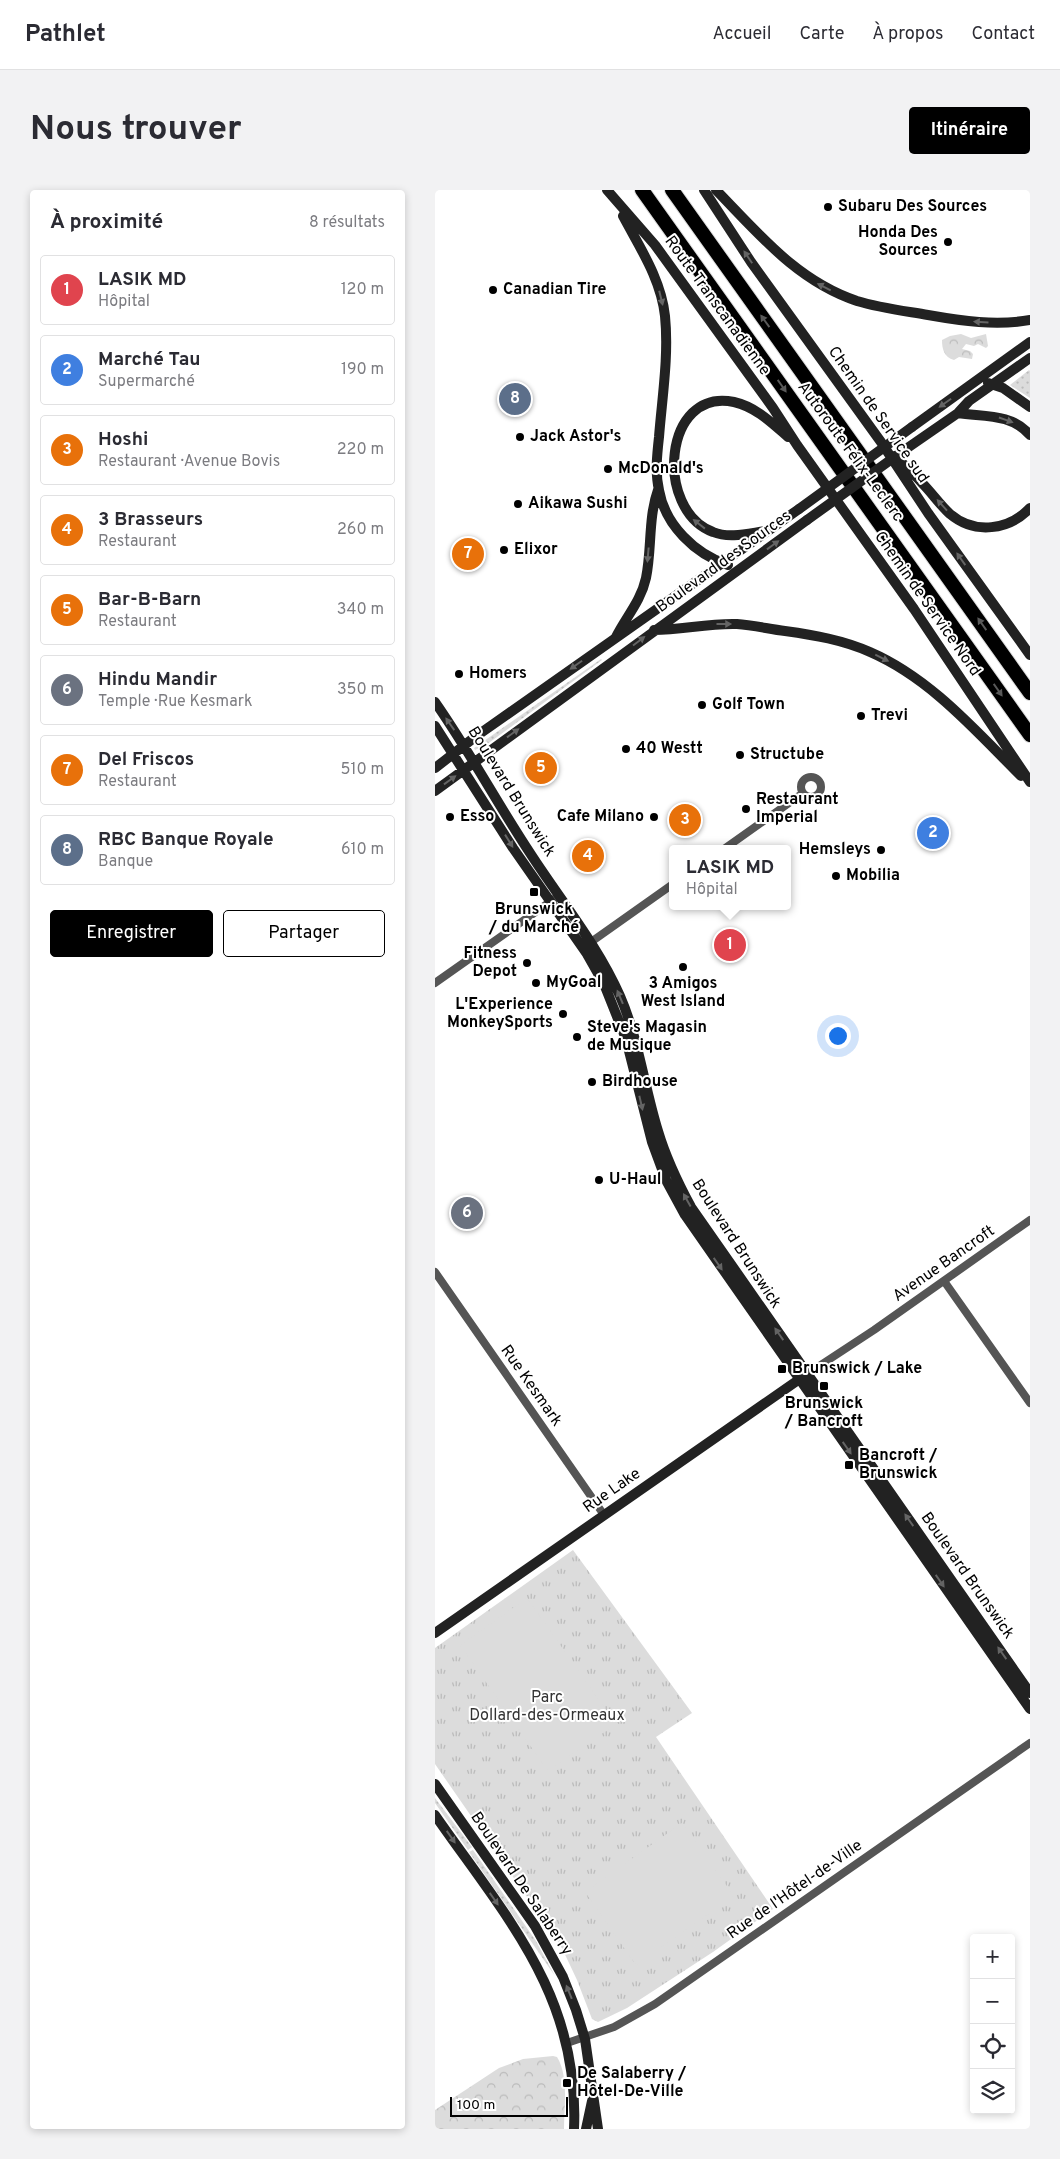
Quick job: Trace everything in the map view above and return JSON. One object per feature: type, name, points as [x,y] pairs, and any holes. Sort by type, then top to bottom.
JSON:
[{"type":"highway","name":"Autoroute Félix-Leclerc","points":[[642,190],[1030,735]]},
{"type":"highway","name":"Autoroute Félix-Leclerc","points":[[672,190],[1030,693]]},
{"type":"main road","name":"Route Transcanadienne","points":[[607,190],[615,202],[655,245],[773,408],[797,445]]},
{"type":"main road","name":"Chemin de Service sud","points":[[704,190],[751,262],[881,442],[928,513],[1030,655]]},
{"type":"main road","points":[[716,190],[788,262],[817,284],[840,294],[872,305],[962,320],[998,323],[1030,320]]},
{"type":"main road","points":[[615,202],[654,274],[664,308],[665,346],[657,460],[659,490],[666,512],[679,532],[696,548],[723,564],[739,569]]},
{"type":"main road","name":"Boulevard des Sources","points":[[435,768],[616,637],[632,628],[723,564],[1030,342]]},
{"type":"main road","name":"Boulevard des Sources","points":[[435,791],[654,630],[958,413],[969,401],[1030,358]]},
{"type":"main road","points":[[977,380],[993,384],[1030,407]]},
{"type":"main road","points":[[767,531],[729,535],[720,534],[704,528],[693,519],[680,497],[675,477],[674,456],[679,435],[687,419],[699,408],[712,403],[727,401],[744,406],[760,414],[797,445]]},
{"type":"main road","points":[[958,413],[1006,419],[1020,426],[1030,435]]},
{"type":"main road","points":[[881,442],[949,513],[963,522],[979,527],[1003,525],[1017,519],[1030,508]]},
{"type":"main road","name":"Chemin de Service Nord","points":[[797,445],[914,609],[1030,784]]},
{"type":"main road","points":[[616,637],[637,603],[643,587],[647,570],[652,506],[659,490]]},
{"type":"main road","points":[[654,630],[676,630],[703,625],[739,624],[839,641],[870,652],[905,670],[930,688],[1030,784]]},
{"type":"main road","name":"Boulevard Brunswick","points":[[435,702],[465,746],[592,962],[615,1008],[629,1049],[649,1134],[675,1198],[701,1239],[803,1377],[1030,1693]]},
{"type":"main road","name":"Boulevard Brunswick","points":[[435,726],[513,848],[591,942],[615,983],[638,1047],[658,1132],[681,1187],[704,1228],[803,1377],[1030,1709]]},
{"type":"main road","name":"Rue Lake","points":[[435,1633],[803,1377]]},
{"type":"main road","name":"Boulevard De Salaberry","points":[[435,1784],[549,1949],[569,1992],[585,2038],[598,2129]]},
{"type":"main road","name":"Boulevard De Salaberry","points":[[435,1814],[532,1956],[557,2009],[567,2043],[573,2079],[574,2129]]},
{"type":"main road","name":"Boulevard De Salaberry","points":[[586,2129],[593,2093]]},
{"type":"street","points":[[730,845],[803,793]]},
{"type":"street","points":[[591,942],[669,887]]},
{"type":"street","points":[[435,983],[555,899]]},
{"type":"street","name":"Avenue Bancroft","points":[[803,1377],[874,1330],[1030,1220]]},
{"type":"street","name":"Rue Kesmark","points":[[435,1272],[604,1515]]},
{"type":"street","points":[[944,1281],[1030,1403]]},
{"type":"street","name":"Rue de l'Hôtel-de-Ville","points":[[567,2043],[622,2024],[655,2004],[1030,1743]]},
{"type":"green space","points":[[961,334],[971,338],[986,334],[988,346],[986,348],[978,344],[974,346],[966,344],[962,349],[973,354],[972,359],[959,357],[954,360],[951,359],[944,352],[942,340]]},
{"type":"green space","points":[[1030,371],[1030,398],[1010,385]]},
{"type":"green space","points":[[601,659],[486,745],[475,750],[474,748]]},
{"type":"green space","name":"Parc Dollard-des-Ormeaux","points":[[573,1550],[692,1713],[656,1737],[773,1909],[713,1952],[627,2008],[598,2022],[592,2019],[561,1946],[435,1764],[435,1648]]},
{"type":"green space","points":[[527,1598],[616,1724],[548,1771],[460,1645]]},
{"type":"green space","points":[[435,1798],[472,1847],[468,1850],[435,1803]]},
{"type":"green space","points":[[682,1823],[734,1896],[636,1965],[585,1892]]},
{"type":"green space","points":[[473,1850],[536,1941],[555,1976],[469,1852]]},
{"type":"green space","points":[[557,2057],[563,2073],[565,2092],[564,2129],[435,2129],[435,2110],[499,2068],[523,2059]]},
{"type":"place","name":"Subaru Des Sources","points":[[828,207]]},
{"type":"place","name":"Honda Des Sources","points":[[948,242]]},
{"type":"place","name":"Canadian Tire","points":[[493,290]]},
{"type":"place","name":"RBC Banque Royale","points":[[515,399]]},
{"type":"place","name":"Jack Astor's","points":[[520,437]]},
{"type":"place","name":"McDonald's","points":[[608,469]]},
{"type":"place","name":"Aikawa Sushi","points":[[518,504]]},
{"type":"place","name":"Elixor","points":[[504,550]]},
{"type":"place","name":"Del Friscos","points":[[468,554]]},
{"type":"place","name":"Homers","points":[[459,674]]},
{"type":"place","name":"Golf Town","points":[[702,705]]},
{"type":"place","name":"Trevi","points":[[861,716]]},
{"type":"place","name":"40 Westt","points":[[626,749]]},
{"type":"place","name":"Structube","points":[[740,755]]},
{"type":"place","name":"Bar-B-Barn","points":[[541,768]]},
{"type":"place","name":"Restaurant Imperial","points":[[746,809]]},
{"type":"place","name":"Esso","points":[[450,817]]},
{"type":"place","name":"Cafe Milano","points":[[654,817]]},
{"type":"place","name":"Hoshi","points":[[685,820]]},
{"type":"place","name":"Marché Tau","points":[[933,833]]},
{"type":"place","name":"Hemsleys","points":[[881,850]]},
{"type":"place","name":"3 Brasseurs","points":[[588,856]]},
{"type":"place","name":"Mobilia","points":[[836,876]]},
{"type":"place","name":"Brunswick / du Marché","points":[[534,892]]},
{"type":"place","name":"LASIK MD","points":[[730,945]]},
{"type":"place","name":"Fitness Depot","points":[[527,963]]},
{"type":"place","name":"3 Amigos West Island","points":[[683,967]]},
{"type":"place","name":"MyGoal","points":[[536,983]]},
{"type":"place","name":"L'Experience MonkeySports","points":[[563,1014]]},
{"type":"place","name":"Steve's Magasin de Musique","points":[[577,1037]]},
{"type":"place","name":"Birdhouse","points":[[592,1082]]},
{"type":"place","name":"U-Haul","points":[[599,1180]]},
{"type":"place","name":"Hindu Mandir","points":[[467,1213]]},
{"type":"place","name":"Brunswick / Lake","points":[[782,1369]]},
{"type":"place","name":"Brunswick / Bancroft","points":[[824,1386]]},
{"type":"place","name":"Bancroft / Brunswick","points":[[849,1465]]},
{"type":"place","name":"De Salaberry / Hôtel-De-Ville","points":[[567,2083]]}]
